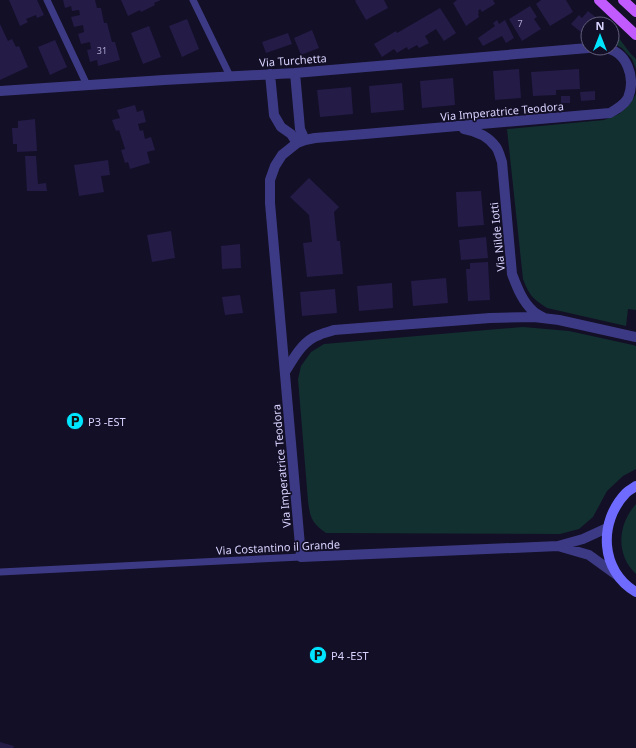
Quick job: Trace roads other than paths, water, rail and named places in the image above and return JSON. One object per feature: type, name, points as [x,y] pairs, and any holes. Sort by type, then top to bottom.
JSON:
[{"type":"main road","points":[[599,0],[636,35]]},
{"type":"main road","points":[[623,0],[636,12]]},
{"type":"main road","points":[[636,486],[626,493],[614,509],[607,528],[606,544],[610,561],[618,576],[630,589],[636,592]]},
{"type":"street","name":"Via Turchetta","points":[[0,91],[295,73],[580,49]]},
{"type":"street","name":"Via Imperatrice Teodora","points":[[301,557],[270,203],[270,180],[275,166],[282,155],[301,141],[315,138],[610,113],[620,107],[628,98],[632,88],[632,74],[628,64],[620,54]]},
{"type":"street","points":[[295,73],[301,141]]},
{"type":"street","points":[[270,74],[274,115],[281,127],[301,141]]},
{"type":"street","name":"Via Nilde Iotti","points":[[452,127],[475,131],[488,138],[496,147],[502,162],[512,274],[522,297],[533,311],[546,319],[559,320],[636,336]]},
{"type":"street","points":[[285,372],[297,352],[307,342],[318,335],[334,330],[490,318],[534,317],[546,319]]},
{"type":"street","name":"Via Costantino il Grande","points":[[301,557],[558,546],[583,539],[607,528]]},
{"type":"street","name":"Via Costantino il Grande","points":[[558,546],[589,555],[618,576]]},
{"type":"lane","points":[[47,0],[87,85]]},
{"type":"lane","points":[[193,0],[230,76]]},
{"type":"lane","name":"Via Costantino il Grande","points":[[0,572],[301,557]]},
{"type":"place","name":"P3 -EST","points":[[75,421]]},
{"type":"place","name":"P4 -EST","points":[[318,655]]}]
